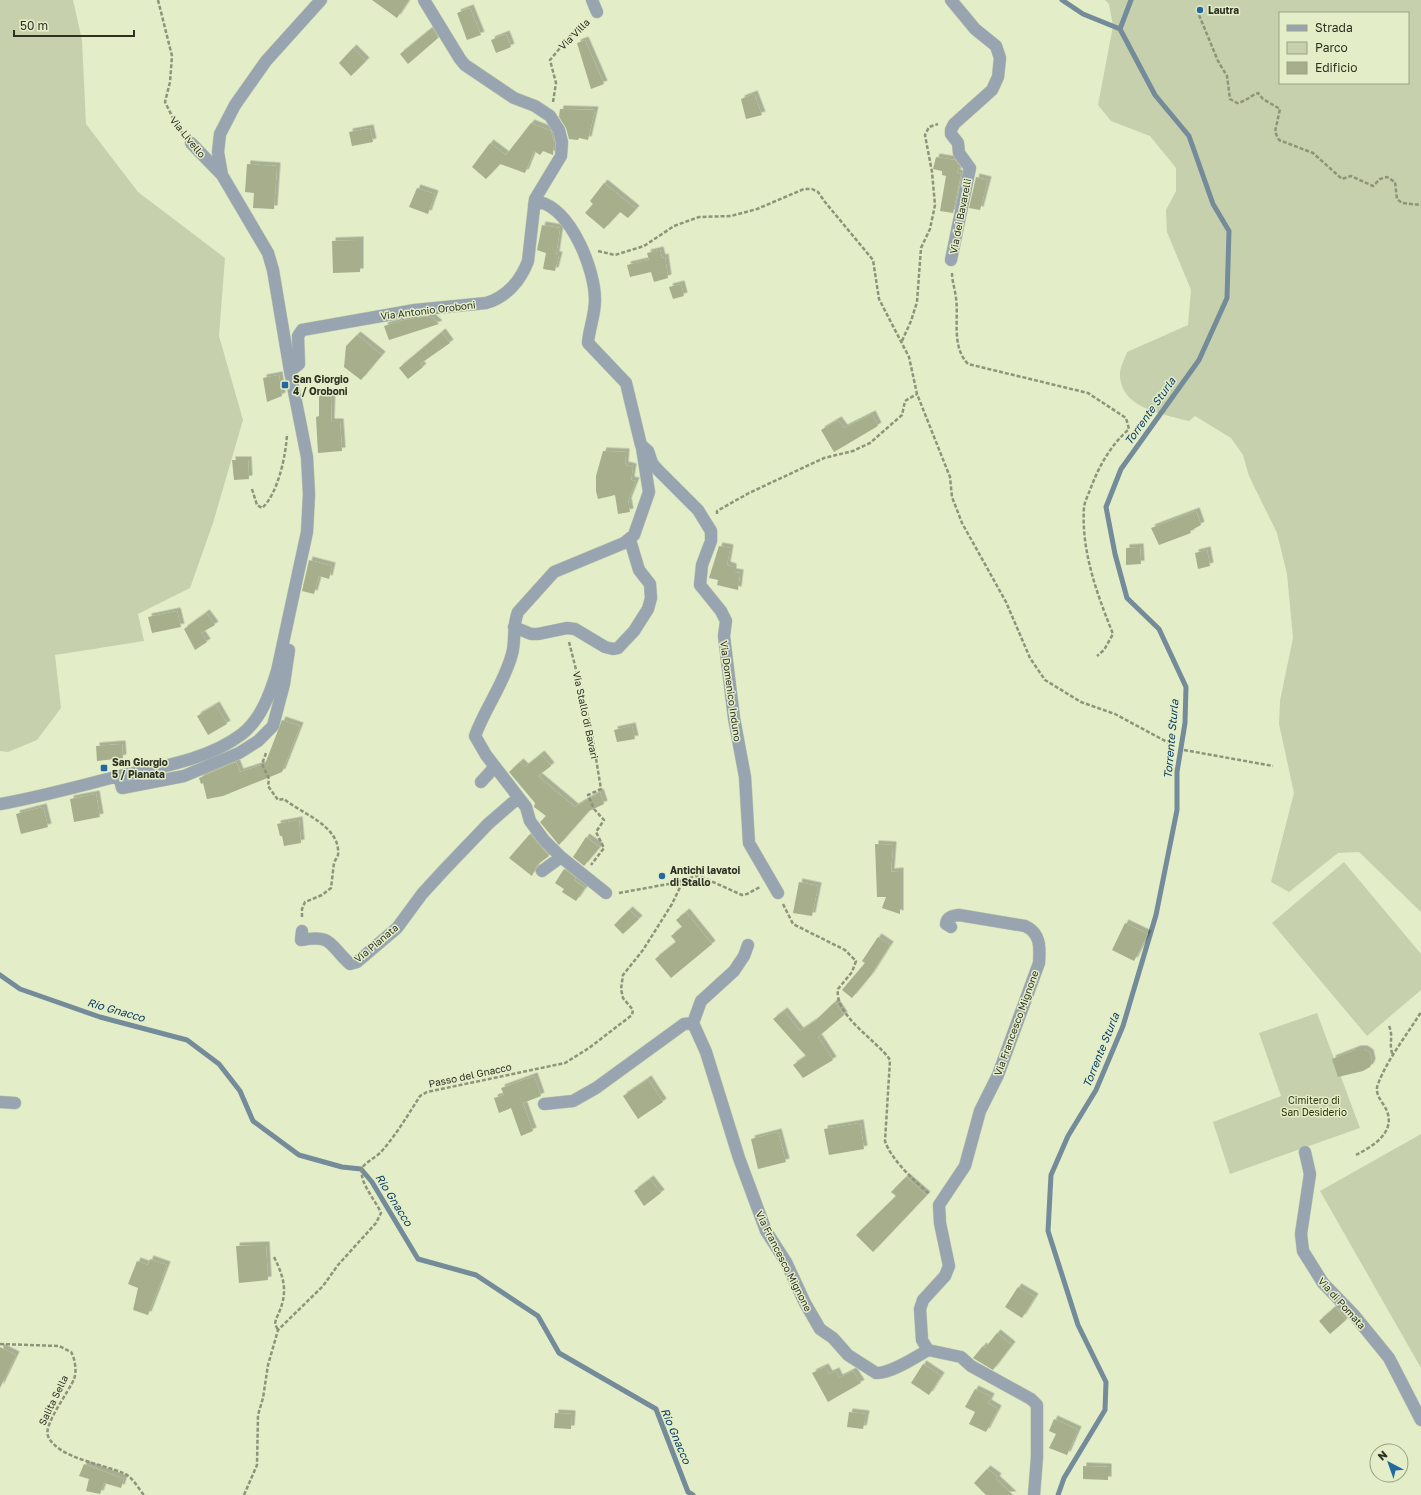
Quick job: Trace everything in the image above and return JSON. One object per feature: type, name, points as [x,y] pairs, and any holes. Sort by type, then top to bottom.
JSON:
[{"type":"street","points":[[0,804],[119,776],[207,752],[232,741],[247,729],[261,710],[271,689],[277,671],[307,532],[309,494],[307,457],[290,371],[273,270],[268,253],[222,175],[218,143],[220,134],[229,114],[266,61],[321,0]]},
{"type":"street","points":[[424,0],[460,59],[466,65],[514,98],[534,106],[550,116],[559,130],[562,142],[561,156],[546,184],[538,193],[534,205]]},
{"type":"street","name":"Via Villa","points":[[592,0],[597,12]]},
{"type":"street","points":[[951,0],[972,25],[996,46],[1000,58],[998,77],[992,90],[954,124]]},
{"type":"street","name":"Via dei Bavarelli","points":[[951,260],[970,168],[959,153],[958,143],[951,134],[954,124]]},
{"type":"street","name":"Via Livello","points":[[191,144],[222,175]]},
{"type":"street","name":"Via Domenico Induno","points":[[534,205],[540,202],[557,211],[574,234],[584,254],[595,289],[595,302],[588,343],[626,383],[642,445],[648,451],[652,463],[698,510],[711,531],[711,541],[702,565],[700,585],[721,611],[726,621],[724,643],[745,777],[750,846],[778,893]]},
{"type":"street","name":"Via Antonio Oroboni","points":[[290,371],[299,364],[298,336],[302,330],[416,310],[478,304],[496,300],[512,287],[525,269],[528,261],[534,205]]},
{"type":"street","points":[[606,893],[561,857],[544,840],[530,821],[526,808],[493,765],[475,736],[480,721],[496,695],[512,655],[515,638],[514,627],[518,612],[554,572],[630,540],[634,535],[648,499],[649,492],[642,445]]},
{"type":"street","points":[[514,627],[530,634],[564,628],[575,629],[605,648],[618,648],[634,631],[648,609],[651,592],[650,584],[639,570],[630,540]]},
{"type":"street","points":[[119,776],[122,788],[184,776],[243,750],[258,741],[273,726],[284,684],[295,609],[290,608]]},
{"type":"street","points":[[481,782],[492,770],[493,765]]},
{"type":"street","name":"Via Pianata","points":[[302,931],[302,940],[315,937],[326,939],[350,964],[357,962],[397,928],[422,894],[444,870],[488,824],[518,798]]},
{"type":"street","points":[[542,872],[561,857]]},
{"type":"street","name":"Via Francesco Mignone","points":[[939,1205],[966,1166],[980,1111],[998,1075],[1039,963],[1040,953],[1038,937],[1034,932],[1025,926],[959,915],[951,916],[946,920],[946,924],[951,928]]},
{"type":"street","points":[[544,1104],[573,1101],[591,1092],[684,1024],[692,1024],[701,1001],[734,971],[744,956],[748,945]]},
{"type":"street","name":"Via Francesco Mignone","points":[[692,1024],[706,1052],[749,1188],[766,1231],[786,1262],[804,1303],[820,1329],[833,1338],[848,1355],[876,1373],[881,1373],[909,1362],[928,1350]]},
{"type":"street","points":[[0,1102],[15,1103]]},
{"type":"street","name":"Via di Pomata","points":[[1305,1152],[1310,1174],[1301,1234],[1303,1252],[1322,1283],[1354,1315],[1388,1358],[1421,1420]]},
{"type":"street","points":[[939,1205],[940,1223],[949,1266],[943,1279],[923,1300],[920,1309],[922,1340],[928,1350],[961,1357],[971,1366],[1031,1399],[1037,1405],[1037,1457],[1034,1495]]},
{"type":"path","name":"Via Livello","points":[[158,0],[172,56],[170,82],[165,102],[175,122],[191,144]]},
{"type":"path","name":"Via Villa","points":[[550,116],[556,83],[550,60],[570,36],[597,12]]},
{"type":"path","points":[[1199,15],[1218,61],[1227,76],[1230,99],[1237,103],[1244,102],[1250,96],[1258,93],[1263,99],[1280,109],[1275,132],[1279,140],[1313,153],[1342,179],[1351,176],[1373,186],[1380,178],[1387,177],[1395,182],[1397,199],[1402,203],[1421,206]]},
{"type":"path","points":[[902,341],[911,321],[917,302],[921,248],[930,229],[935,205],[932,172],[925,136],[929,127],[943,122],[954,124]]},
{"type":"path","points":[[596,250],[615,255],[644,246],[674,226],[699,217],[732,216],[757,209],[804,189],[812,188],[821,194],[825,202],[871,255],[875,266],[879,299],[909,357],[917,394],[950,477],[952,498],[962,523],[1006,602],[1030,658],[1045,680],[1081,702],[1115,714],[1169,743]]},
{"type":"path","points":[[951,260],[956,298],[957,336],[960,356],[968,364],[1088,393],[1126,418],[1129,429],[1118,439],[1098,468],[1084,506],[1085,538],[1094,583],[1113,634],[1104,650],[1097,656]]},
{"type":"path","points":[[717,516],[717,511],[749,493],[824,458],[853,451],[870,443],[902,415],[905,401],[917,394]]},
{"type":"path","points":[[252,489],[257,505],[262,508],[268,503],[276,485],[286,450],[287,429]]},
{"type":"path","name":"Via Stallo di Bavari","points":[[564,628],[574,658],[579,686],[591,728],[601,789],[588,795],[594,809],[604,820],[596,832],[604,848],[584,875]]},
{"type":"path","points":[[267,749],[262,764],[269,780],[268,786],[278,800],[284,799],[333,834],[338,853],[334,863],[331,888],[302,905],[302,931]]},
{"type":"path","points":[[1184,750],[1273,766]]},
{"type":"path","points":[[606,893],[612,894],[683,881],[696,876],[704,878],[742,895],[747,894],[771,880]]},
{"type":"path","name":"Passo del Gnacco","points":[[244,1495],[257,1465],[258,1415],[263,1398],[268,1365],[278,1330],[323,1286],[338,1265],[376,1223],[381,1213],[364,1182],[361,1169],[367,1161],[379,1154],[393,1138],[420,1096],[427,1092],[565,1062],[589,1048],[632,1015],[633,1010],[623,998],[621,989],[623,975],[651,938],[672,904],[683,881]]},
{"type":"path","points":[[778,893],[793,924],[845,950],[856,961],[852,972],[838,989],[837,995],[839,1001],[850,1018],[866,1037],[885,1053],[890,1060],[885,1141],[888,1150],[918,1185],[939,1205]]},
{"type":"path","points":[[1356,1155],[1378,1142],[1387,1128],[1389,1120],[1387,1111],[1377,1094],[1377,1086],[1393,1055],[1421,1012]]},
{"type":"path","points":[[1390,1026],[1392,1032],[1391,1050],[1393,1055]]},
{"type":"path","points":[[274,1257],[282,1273],[285,1287],[275,1324],[278,1330]]},
{"type":"path","name":"Salita Sella","points":[[0,1344],[59,1346],[71,1352],[74,1360],[74,1379],[52,1419],[47,1432],[48,1437],[65,1453],[123,1473],[144,1495]]},
{"type":"green space","points":[[0,0],[73,0],[82,40],[86,124],[138,192],[225,258],[219,336],[243,420],[213,523],[190,588],[138,614],[144,641],[55,655],[61,708],[37,740],[8,752],[0,751]]},
{"type":"green space","points":[[1105,0],[1421,0],[1421,912],[1359,852],[1338,853],[1289,892],[1271,882],[1294,793],[1279,724],[1280,701],[1293,638],[1287,574],[1277,533],[1249,476],[1243,455],[1231,438],[1195,416],[1189,421],[1144,408],[1127,394],[1122,385],[1120,371],[1127,352],[1188,325],[1191,290],[1167,232],[1166,210],[1176,191],[1176,168],[1150,136],[1111,121],[1098,105],[1113,26],[1109,4]]},
{"type":"green space","points":[[1344,862],[1421,954],[1421,990],[1367,1036],[1272,923]]},
{"type":"green space","name":"Cimitero di San Desiderio","points":[[1317,1013],[1360,1128],[1230,1174],[1213,1122],[1281,1096],[1259,1033]]},
{"type":"green space","points":[[1421,1134],[1421,1368],[1320,1191]]},
{"type":"building","points":[[372,0],[409,0],[397,18]]},
{"type":"building","points":[[470,8],[481,35],[467,40],[457,13]]},
{"type":"building","points":[[432,28],[438,38],[408,64],[400,54]]},
{"type":"building","points":[[506,34],[511,47],[496,53],[491,40]]},
{"type":"building","points":[[585,40],[604,84],[591,89],[577,43]]},
{"type":"building","points":[[353,48],[366,61],[351,76],[339,63]]},
{"type":"building","points":[[754,94],[762,115],[746,119],[741,99]]},
{"type":"building","points":[[560,109],[595,110],[588,140],[579,138],[578,140],[569,139],[566,128],[559,117]]},
{"type":"building","points":[[531,123],[551,131],[554,143],[553,155],[543,151],[540,155],[534,151],[525,173],[500,164],[486,179],[472,167],[490,143],[506,155]]},
{"type":"building","points":[[370,128],[373,142],[352,146],[349,132]]},
{"type":"building","points":[[936,157],[955,160],[959,166],[957,173],[961,174],[953,213],[940,211],[946,176],[942,175],[942,171],[933,169]]},
{"type":"building","points":[[247,164],[277,166],[274,209],[253,208],[254,193],[245,192]]},
{"type":"building","points":[[976,177],[988,180],[980,210],[969,208]]},
{"type":"building","points":[[604,183],[636,209],[628,218],[620,212],[604,229],[585,213],[593,204],[590,201]]},
{"type":"building","points":[[417,188],[435,194],[428,214],[409,207]]},
{"type":"building","points":[[542,225],[560,228],[556,255],[559,255],[555,271],[543,269],[546,253],[537,250]]},
{"type":"building","points":[[360,240],[360,272],[333,273],[332,241]]},
{"type":"building","points":[[660,250],[662,258],[665,257],[668,278],[654,282],[651,272],[630,277],[627,265],[649,260],[647,253]]},
{"type":"building","points":[[681,284],[684,296],[673,299],[669,287]]},
{"type":"building","points":[[430,316],[439,324],[389,340],[384,326],[404,320]]},
{"type":"building","points":[[442,332],[450,343],[420,364],[423,367],[408,379],[399,368]]},
{"type":"building","points":[[357,335],[382,355],[361,380],[344,367],[346,346]]},
{"type":"building","points":[[279,375],[282,396],[267,402],[263,378]]},
{"type":"building","points":[[319,392],[332,392],[331,422],[340,422],[342,451],[318,453],[316,417],[319,416]]},
{"type":"building","points":[[872,414],[878,426],[834,452],[821,430],[838,420],[844,428]]},
{"type":"building","points":[[603,451],[626,452],[625,465],[633,467],[631,480],[636,481],[628,501],[630,512],[618,514],[615,495],[598,499],[596,491],[596,476]]},
{"type":"building","points":[[232,460],[248,460],[249,479],[234,480]]},
{"type":"building","points":[[1196,511],[1201,525],[1190,531],[1191,533],[1159,545],[1151,528]]},
{"type":"building","points":[[719,546],[730,548],[727,565],[733,567],[733,572],[740,573],[738,590],[717,585],[718,580],[709,578]]},
{"type":"building","points":[[1140,547],[1141,564],[1126,565],[1126,548]]},
{"type":"building","points":[[1207,550],[1210,566],[1198,569],[1195,553]]},
{"type":"building","points":[[309,560],[332,566],[329,579],[319,576],[314,594],[302,591]]},
{"type":"building","points":[[177,611],[181,627],[152,633],[148,617]]},
{"type":"building","points":[[206,613],[215,625],[201,633],[207,642],[195,650],[184,629]]},
{"type":"building","points":[[216,705],[227,724],[208,735],[197,716]]},
{"type":"building","points":[[282,720],[300,726],[282,772],[223,796],[207,799],[203,783],[201,784],[199,778],[236,762],[240,772],[265,764]]},
{"type":"building","points":[[632,726],[635,739],[617,742],[614,730]]},
{"type":"building","points":[[122,744],[123,758],[97,761],[96,746]]},
{"type":"building","points":[[541,754],[551,766],[538,776],[575,807],[600,792],[604,804],[589,811],[559,845],[540,822],[546,816],[534,807],[535,803],[509,772],[520,762],[525,767]]},
{"type":"building","points":[[96,794],[100,817],[74,822],[70,799]]},
{"type":"building","points":[[43,807],[48,827],[21,834],[16,814]]},
{"type":"building","points":[[299,820],[301,843],[284,846],[277,824]]},
{"type":"building","points":[[530,834],[549,856],[537,865],[532,876],[509,858]]},
{"type":"building","points":[[586,837],[600,847],[584,866],[573,857]]},
{"type":"building","points":[[875,844],[893,845],[891,872],[900,871],[900,914],[882,908],[886,897],[877,897]]},
{"type":"building","points":[[564,869],[576,878],[574,880],[585,888],[576,901],[562,892],[564,889],[555,883]]},
{"type":"building","points":[[799,882],[818,886],[812,916],[793,913]]},
{"type":"building","points":[[629,910],[639,919],[623,934],[614,925]]},
{"type":"building","points":[[686,912],[712,944],[671,978],[655,959],[676,942],[671,936],[682,927],[676,920]]},
{"type":"building","points":[[1125,923],[1148,934],[1134,961],[1112,950]]},
{"type":"building","points":[[878,937],[890,945],[871,975],[852,998],[842,990],[865,963],[862,961]]},
{"type":"building","points":[[835,1002],[844,1015],[818,1037],[833,1060],[803,1078],[793,1065],[806,1056],[773,1019],[784,1011],[800,1031],[815,1021]]},
{"type":"building","points":[[1357,1049],[1364,1049],[1370,1053],[1372,1062],[1370,1067],[1363,1071],[1338,1077],[1332,1059]]},
{"type":"building","points":[[534,1076],[541,1096],[523,1103],[533,1131],[521,1136],[511,1108],[499,1113],[494,1098],[504,1095],[501,1088]]},
{"type":"building","points":[[648,1079],[663,1102],[638,1119],[623,1096]]},
{"type":"building","points":[[860,1123],[864,1149],[829,1155],[824,1129]]},
{"type":"building","points":[[778,1132],[786,1162],[758,1169],[751,1139]]},
{"type":"building","points":[[906,1177],[927,1195],[873,1252],[856,1235],[896,1196],[891,1192]]},
{"type":"building","points":[[650,1179],[661,1193],[644,1206],[634,1191]]},
{"type":"building","points":[[266,1245],[268,1280],[239,1283],[236,1246]]},
{"type":"building","points":[[150,1259],[167,1265],[148,1315],[133,1310],[138,1288],[128,1284],[137,1261],[148,1265]]},
{"type":"building","points":[[1018,1287],[1035,1297],[1022,1318],[1005,1307]]},
{"type":"building","points":[[1335,1307],[1346,1320],[1330,1334],[1319,1321]]},
{"type":"building","points":[[997,1333],[1012,1345],[993,1370],[973,1358],[983,1346],[985,1348]]},
{"type":"building","points":[[0,1347],[16,1355],[0,1388]]},
{"type":"building","points":[[923,1364],[941,1376],[929,1395],[911,1383]]},
{"type":"building","points":[[825,1367],[829,1374],[836,1371],[839,1378],[853,1371],[861,1383],[828,1402],[812,1373]]},
{"type":"building","points":[[975,1389],[991,1397],[988,1403],[998,1409],[986,1432],[969,1424],[975,1412],[965,1407]]},
{"type":"building","points":[[849,1412],[866,1414],[863,1429],[847,1427]]},
{"type":"building","points":[[555,1413],[572,1414],[571,1429],[554,1428]]},
{"type":"building","points":[[1054,1419],[1078,1430],[1067,1455],[1049,1448],[1056,1434],[1049,1431]]},
{"type":"building","points":[[84,1464],[124,1479],[121,1488],[104,1483],[100,1494],[86,1491],[89,1479],[79,1476]]},
{"type":"building","points":[[1083,1466],[1108,1467],[1108,1480],[1083,1479]]},
{"type":"building","points":[[987,1469],[998,1477],[996,1479],[1013,1495],[986,1495],[974,1483]]},
{"type":"waterway","points":[[1062,0],[1083,14],[1120,29]]},
{"type":"waterway","name":"Torrente Sturla","points":[[1058,1495],[1064,1478],[1105,1410],[1106,1382],[1078,1325],[1048,1231],[1051,1175],[1068,1136],[1096,1090],[1123,1026],[1156,915],[1177,810],[1177,772],[1185,723],[1186,687],[1159,629],[1127,598],[1115,554],[1106,507],[1121,469],[1199,360],[1227,298],[1229,231],[1213,204],[1189,136],[1155,95],[1120,29],[1131,0]]},
{"type":"waterway","name":"Rio Gnacco","points":[[0,975],[20,989],[100,1017],[187,1040],[219,1064],[240,1091],[253,1121],[299,1155],[342,1167],[361,1169],[372,1182],[418,1259],[476,1275],[538,1316],[559,1353],[656,1409],[688,1492],[693,1495]]},
{"type":"place","name":"Lautra","points":[[1200,10]]},
{"type":"place","name":"San Giorgio 4 / Oroboni","points":[[285,385]]},
{"type":"place","name":"San Giorgio 5 / Pianata","points":[[104,768]]},
{"type":"place","name":"Antichi lavatoi di Stallo","points":[[662,876]]}]
